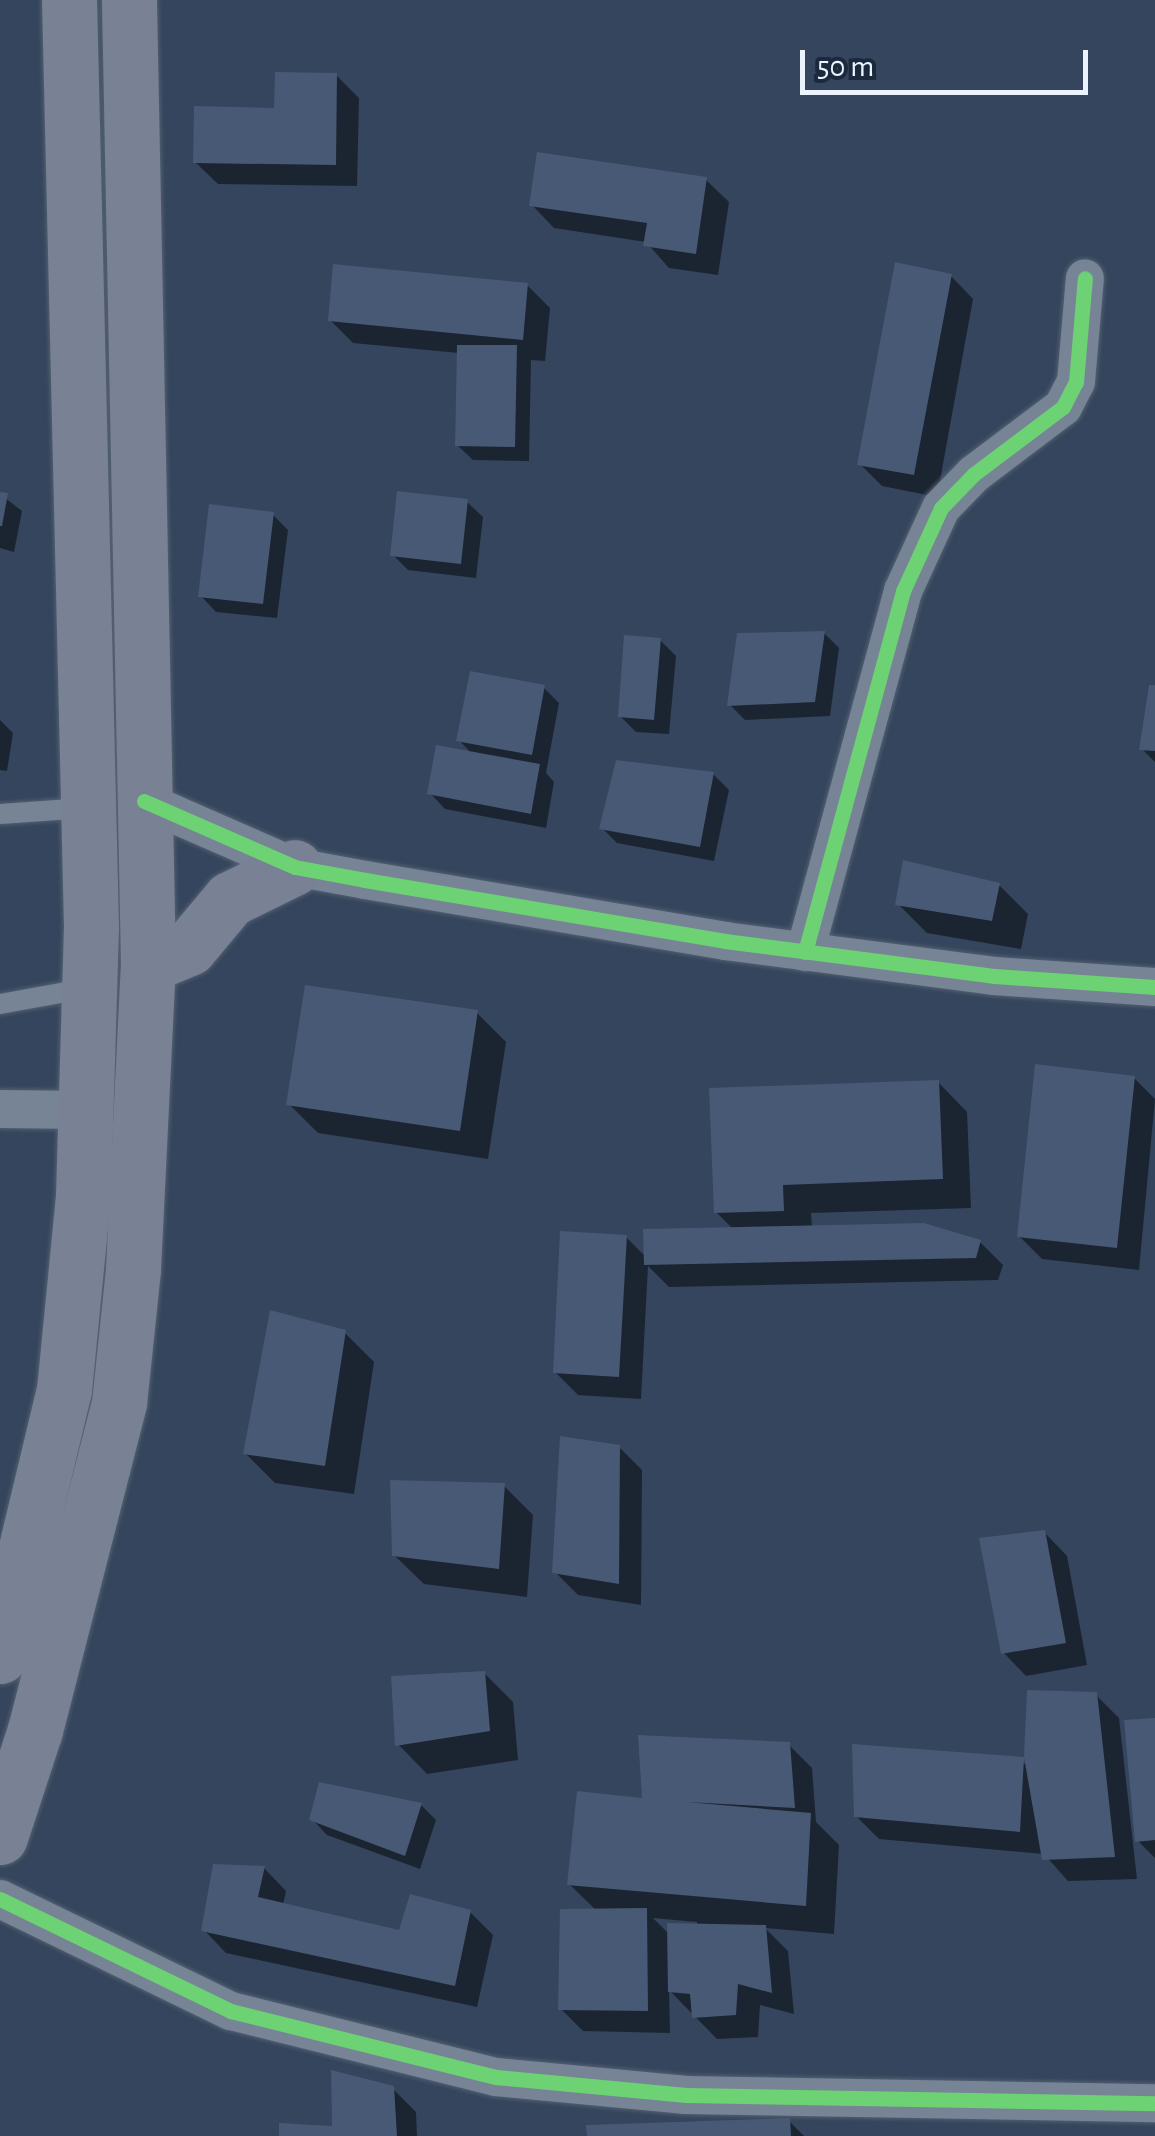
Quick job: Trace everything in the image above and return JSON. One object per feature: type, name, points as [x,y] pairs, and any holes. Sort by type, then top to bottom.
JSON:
[{"type":"main road","points":[[0,1656],[9,1578],[64,1390],[86,1110],[90,988],[88,808],[69,0]]},
{"type":"main road","points":[[0,1838],[34,1730],[119,1403],[133,1269],[148,965],[129,0]]},
{"type":"main road","points":[[148,965],[189,948],[245,889],[295,867]]},
{"type":"street","points":[[805,952],[902,591],[940,508],[974,474],[1063,407],[1076,382],[1085,278]]},
{"type":"street","points":[[144,801],[295,867],[805,952],[994,976],[1155,987]]},
{"type":"street","points":[[0,1110],[86,1110]]},
{"type":"street","points":[[0,1899],[231,2011],[496,2077],[686,2095],[1155,2104]]},
{"type":"lane","points":[[0,814],[88,808]]},
{"type":"lane","points":[[0,1004],[90,988]]},
{"type":"building","points":[[275,72],[337,73],[336,165],[193,163],[194,106],[274,108]]},
{"type":"building","points":[[537,152],[707,177],[696,254],[643,246],[647,223],[529,206]]},
{"type":"building","points":[[895,262],[952,274],[914,475],[857,465]]},
{"type":"building","points":[[333,264],[528,283],[523,340],[328,321]]},
{"type":"building","points":[[457,345],[517,345],[515,447],[455,446]]},
{"type":"building","points":[[397,491],[468,499],[461,564],[390,556]]},
{"type":"building","points":[[0,492],[8,493],[2,526],[0,526]]},
{"type":"building","points":[[209,504],[274,512],[263,604],[198,597]]},
{"type":"building","points":[[825,631],[815,702],[727,706],[737,633]]},
{"type":"building","points":[[624,635],[661,638],[654,720],[618,717]]},
{"type":"building","points":[[470,671],[545,685],[532,755],[456,741]]},
{"type":"building","points":[[1149,685],[1155,685],[1155,751],[1139,750]]},
{"type":"building","points":[[436,745],[540,764],[531,814],[427,794]]},
{"type":"building","points":[[616,760],[714,772],[700,847],[599,829]]},
{"type":"building","points":[[903,860],[1000,883],[992,921],[895,905]]},
{"type":"building","points":[[305,985],[478,1010],[460,1131],[286,1105]]},
{"type":"building","points":[[1035,1064],[1135,1076],[1117,1248],[1017,1237]]},
{"type":"building","points":[[939,1080],[943,1179],[783,1185],[784,1211],[714,1213],[709,1088]]},
{"type":"building","points":[[924,1223],[981,1240],[976,1258],[644,1265],[643,1229]]},
{"type":"building","points":[[560,1231],[627,1235],[619,1377],[553,1373]]},
{"type":"building","points":[[270,1310],[346,1330],[325,1466],[243,1454]]},
{"type":"building","points":[[560,1436],[620,1445],[619,1584],[552,1573]]},
{"type":"building","points":[[390,1480],[505,1483],[499,1569],[392,1556]]},
{"type":"building","points":[[1045,1530],[1066,1643],[1001,1654],[979,1538]]},
{"type":"building","points":[[485,1671],[490,1731],[395,1746],[391,1676]]},
{"type":"building","points":[[1027,1690],[1097,1692],[1115,1857],[1042,1860],[1024,1757]]},
{"type":"building","points":[[1155,1718],[1155,1840],[1135,1842],[1124,1720]]},
{"type":"building","points":[[638,1735],[790,1742],[795,1808],[687,1802],[811,1813],[806,1906],[567,1885],[577,1791],[642,1798]]},
{"type":"building","points":[[852,1744],[1024,1757],[1020,1832],[854,1817]]},
{"type":"building","points":[[319,1782],[422,1803],[405,1856],[309,1820]]},
{"type":"building","points":[[213,1864],[265,1866],[258,1897],[399,1930],[410,1894],[471,1910],[455,1986],[201,1931]]},
{"type":"building","points":[[647,1908],[648,2011],[558,2010],[560,1909]]},
{"type":"building","points":[[667,1923],[766,1925],[772,1993],[738,1984],[736,2015],[692,2018],[690,1994],[668,1992]]},
{"type":"building","points":[[331,2070],[394,2086],[397,2136],[279,2136],[279,2123],[332,2126]]},
{"type":"building","points":[[790,2118],[791,2136],[587,2136],[586,2125]]},
{"type":"cycle path","points":[[805,952],[903,591],[941,508],[974,474],[1063,407],[1076,382],[1085,278]]},
{"type":"cycle path","points":[[144,801],[295,867],[365,880],[725,941],[994,976],[1155,987]]},
{"type":"cycle path","points":[[0,1899],[231,2011],[496,2077],[686,2095],[1155,2103]]}]
